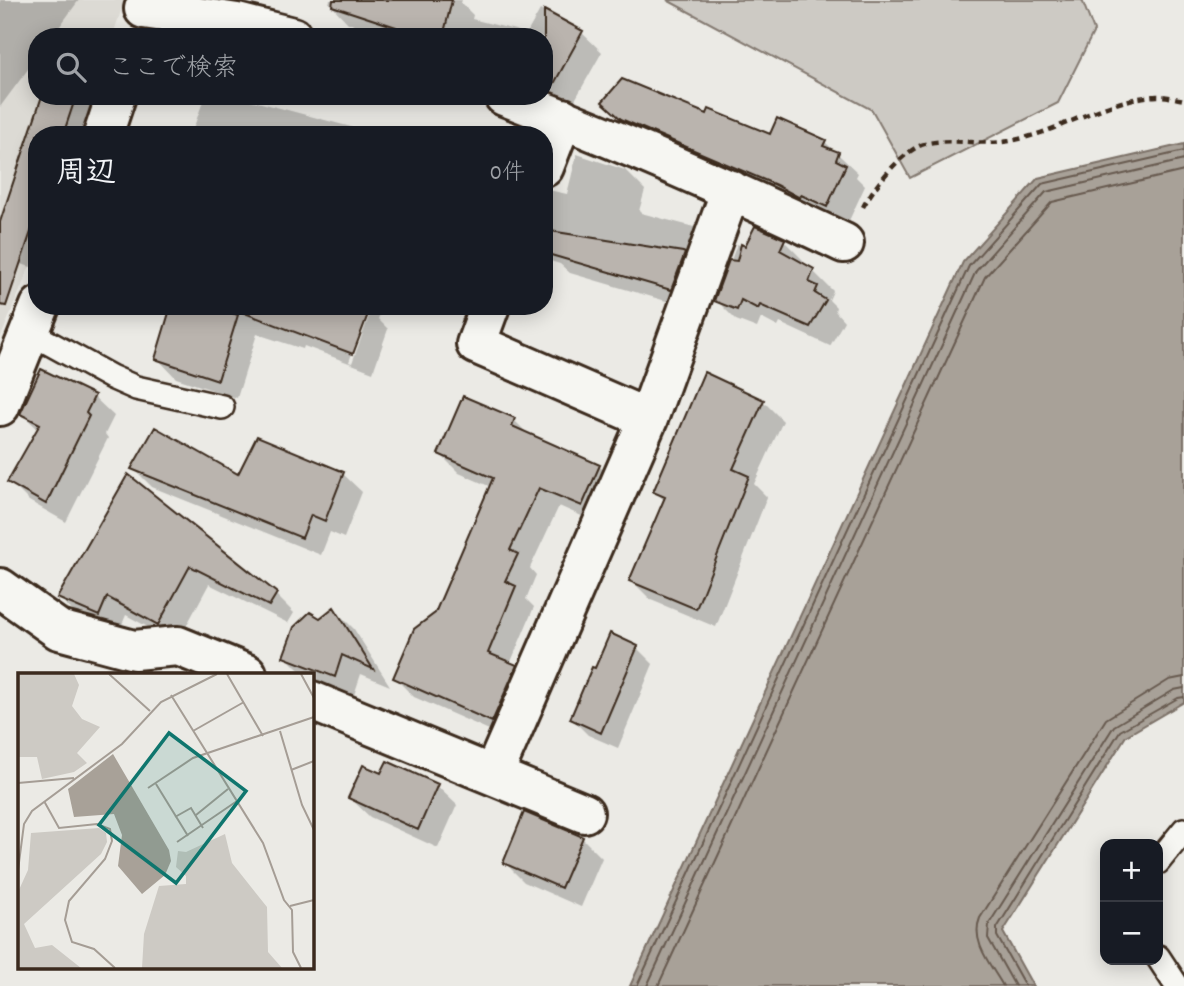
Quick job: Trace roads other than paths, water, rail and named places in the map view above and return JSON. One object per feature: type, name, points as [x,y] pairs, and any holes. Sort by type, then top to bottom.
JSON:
[{"type":"street","points":[[142,15],[237,23],[257,28]]},
{"type":"street","points":[[106,126],[113,105]]},
{"type":"street","points":[[528,105],[731,190],[844,243]]},
{"type":"street","points":[[553,144],[563,118]]},
{"type":"street","points":[[493,775],[648,419],[731,190]]},
{"type":"street","points":[[487,315],[476,344],[648,419]]},
{"type":"street","points":[[0,406],[36,320]]},
{"type":"street","points":[[0,588],[59,630],[134,650],[178,646],[245,673]]},
{"type":"street","points":[[313,701],[584,813]]},
{"type":"lane","points":[[36,320],[111,377],[136,388],[222,407]]},
{"type":"lane","points":[[1163,856],[1184,830]]},
{"type":"lane","points":[[1163,965],[1177,986]]},
{"type":"water","points":[[1184,144],[1184,702],[1126,736],[1003,932],[1033,986],[630,986],[963,262],[1038,178]]}]
